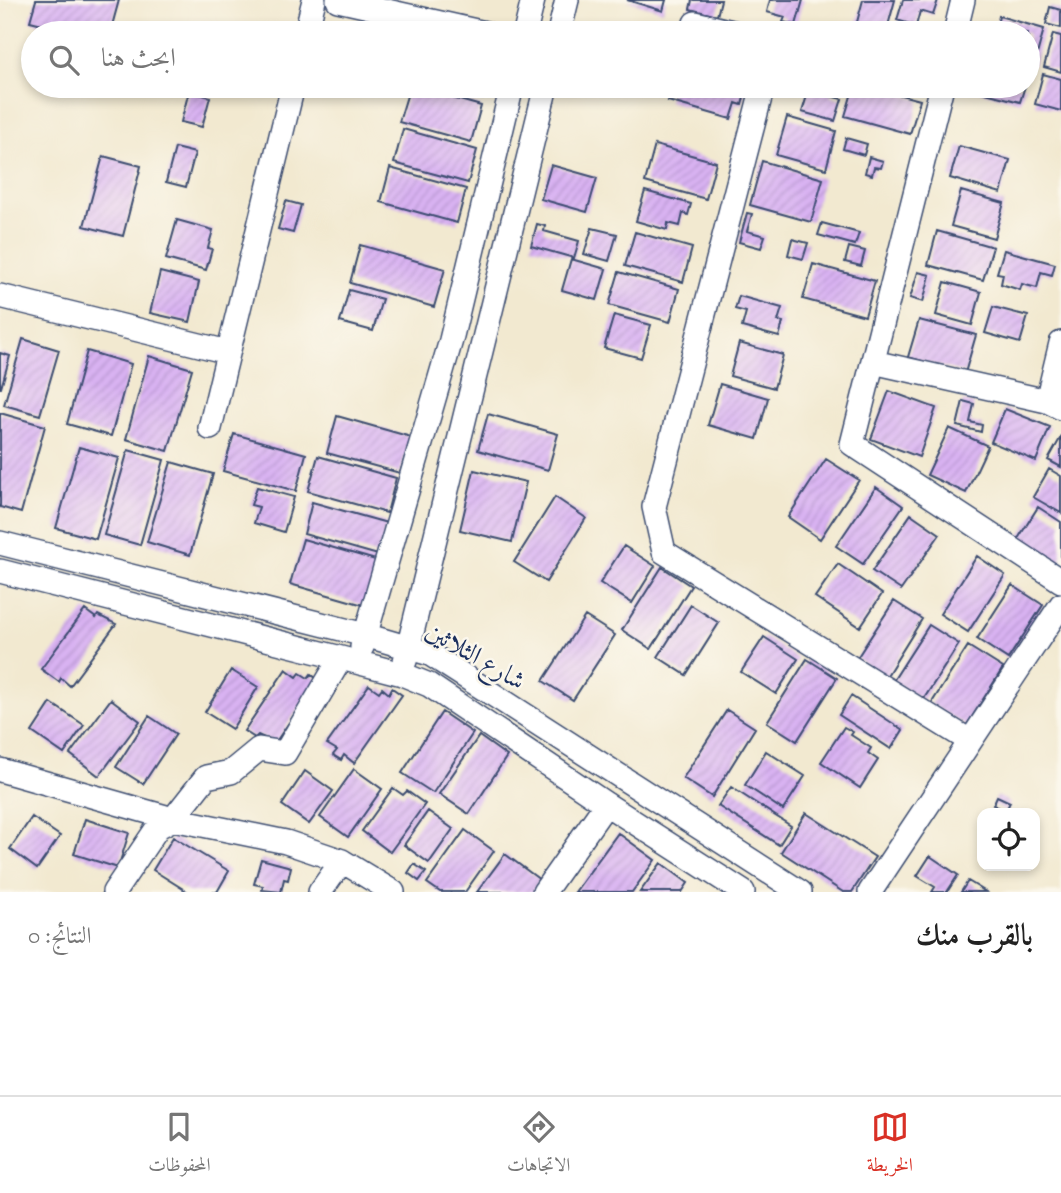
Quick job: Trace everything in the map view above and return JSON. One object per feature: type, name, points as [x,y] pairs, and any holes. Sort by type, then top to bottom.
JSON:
[{"type":"street","points":[[309,21],[314,0]]},
{"type":"street","points":[[338,0],[432,21]]},
{"type":"street","points":[[528,21],[533,0]]},
{"type":"street","points":[[562,21],[567,0]]},
{"type":"street","points":[[958,21],[963,0]]},
{"type":"street","points":[[210,428],[290,98]]},
{"type":"street","points":[[114,892],[158,827],[173,819],[206,777],[232,772],[259,750],[285,752],[365,635],[451,340],[509,98]]},
{"type":"street","points":[[402,674],[543,98]]},
{"type":"street","points":[[760,98],[654,507],[664,552],[970,741]]},
{"type":"street","points":[[936,98],[852,443],[1061,581]]},
{"type":"street","points":[[0,296],[228,352]]},
{"type":"street","points":[[873,362],[1054,405],[1061,343]]},
{"type":"street","name":"شارع الثلاثين","points":[[0,543],[365,635],[430,654],[800,892]]},
{"type":"street","name":"شارع الثلاثين","points":[[0,571],[402,674],[429,685],[743,892]]},
{"type":"street","points":[[870,892],[1061,605]]},
{"type":"street","points":[[0,770],[173,819],[286,842],[342,861],[393,892]]},
{"type":"street","points":[[544,892],[606,804]]},
{"type":"street","points":[[320,892],[342,861]]},
{"type":"building","points":[[36,0],[119,0],[113,21],[30,21]]},
{"type":"building","points":[[627,0],[666,0],[663,11]]},
{"type":"building","points":[[692,0],[721,0],[717,16],[690,9]]},
{"type":"building","points":[[770,0],[803,0],[797,21],[783,21],[785,17],[767,12]]},
{"type":"building","points":[[863,0],[895,0],[889,21],[857,21]]},
{"type":"building","points":[[903,0],[938,0],[933,15],[920,11],[917,21],[897,20]]},
{"type":"building","points":[[1050,7],[1061,10],[1061,28],[1046,24]]},
{"type":"building","points":[[999,16],[1016,21],[998,21]]},
{"type":"building","points":[[1040,28],[1044,29],[1040,43]]},
{"type":"building","points":[[1053,34],[1061,36],[1061,72],[1044,67]]},
{"type":"building","points":[[1043,74],[1061,79],[1061,111],[1035,104],[1037,98],[1040,98]]},
{"type":"building","points":[[187,98],[210,98],[202,127],[181,122]]},
{"type":"building","points":[[406,98],[453,98],[481,106],[471,142],[399,122]]},
{"type":"building","points":[[669,98],[744,98],[742,105],[736,103],[731,119],[668,101]]},
{"type":"building","points":[[806,98],[842,99],[835,121],[802,112]]},
{"type":"building","points":[[850,98],[920,100],[910,134],[845,116]]},
{"type":"building","points":[[1005,98],[1021,98],[1020,102]]},
{"type":"building","points":[[787,117],[836,131],[826,169],[776,155]]},
{"type":"building","points":[[403,129],[477,150],[468,183],[394,163]]},
{"type":"building","points":[[846,138],[867,144],[864,155],[843,149]]},
{"type":"building","points":[[655,145],[716,162],[706,199],[645,182]]},
{"type":"building","points":[[959,146],[1010,160],[1001,193],[950,178]]},
{"type":"building","points":[[175,148],[195,153],[186,187],[166,182]]},
{"type":"building","points":[[103,156],[141,166],[123,236],[84,226]]},
{"type":"building","points":[[869,157],[883,161],[881,168],[874,167],[872,175],[865,173]]},
{"type":"building","points":[[762,161],[823,179],[811,222],[750,205]]},
{"type":"building","points":[[551,165],[597,178],[587,212],[541,199]]},
{"type":"building","points":[[390,168],[466,189],[457,223],[381,202]]},
{"type":"building","points":[[645,191],[691,204],[688,215],[683,213],[680,226],[668,223],[667,230],[636,221]]},
{"type":"building","points":[[961,191],[1004,203],[994,238],[951,226]]},
{"type":"building","points":[[286,201],[301,205],[293,233],[278,229]]},
{"type":"building","points":[[747,213],[752,214],[747,231],[765,236],[761,248],[739,242]]},
{"type":"building","points":[[177,220],[213,230],[208,248],[212,249],[206,270],[166,259]]},
{"type":"building","points":[[822,223],[859,233],[855,245],[818,235]]},
{"type":"building","points":[[537,224],[545,226],[544,231],[579,241],[574,258],[531,246]]},
{"type":"building","points":[[592,228],[617,234],[609,261],[584,254]]},
{"type":"building","points":[[937,231],[993,247],[983,280],[928,265]]},
{"type":"building","points":[[635,232],[692,248],[683,282],[625,266]]},
{"type":"building","points":[[792,239],[808,243],[803,259],[788,255]]},
{"type":"building","points":[[360,245],[445,269],[434,307],[350,283]]},
{"type":"building","points":[[849,247],[865,251],[861,266],[845,262]]},
{"type":"building","points":[[1004,250],[1055,264],[1052,275],[1041,272],[1037,288],[1022,284],[1020,290],[1001,284],[1003,274],[997,273]]},
{"type":"building","points":[[571,259],[606,269],[597,300],[562,290]]},
{"type":"building","points":[[813,264],[875,281],[865,316],[803,299]]},
{"type":"building","points":[[160,272],[199,282],[190,322],[150,313]]},
{"type":"building","points":[[619,272],[679,289],[670,322],[609,305]]},
{"type":"building","points":[[918,272],[930,275],[923,302],[910,298]]},
{"type":"building","points":[[945,282],[981,292],[972,325],[936,315]]},
{"type":"building","points":[[349,290],[382,299],[373,331],[340,322]]},
{"type":"building","points":[[739,296],[782,308],[778,321],[783,322],[779,337],[742,327],[746,312],[735,309]]},
{"type":"building","points":[[993,307],[1028,316],[1020,343],[985,333]]},
{"type":"building","points":[[614,315],[651,325],[641,358],[604,348]]},
{"type":"building","points":[[919,320],[976,335],[965,373],[908,357]]},
{"type":"building","points":[[23,339],[59,350],[40,415],[4,405]]},
{"type":"building","points":[[739,343],[783,355],[774,388],[730,376]]},
{"type":"building","points":[[87,351],[131,364],[111,436],[67,424]]},
{"type":"building","points":[[0,353],[10,356],[1,388],[0,388]]},
{"type":"building","points":[[149,356],[192,369],[168,451],[126,439]]},
{"type":"building","points":[[720,384],[768,398],[757,439],[708,425]]},
{"type":"building","points":[[889,391],[936,408],[919,457],[871,439]]},
{"type":"building","points":[[963,401],[974,404],[970,422],[982,425],[981,432],[957,426]]},
{"type":"building","points":[[1005,409],[1050,427],[1036,461],[991,442]]},
{"type":"building","points":[[0,413],[45,426],[21,513],[0,507]]},
{"type":"building","points":[[488,414],[558,434],[548,470],[478,450]]},
{"type":"building","points":[[337,416],[411,437],[400,473],[327,453]]},
{"type":"building","points":[[949,428],[988,446],[966,493],[927,475]]},
{"type":"building","points":[[234,434],[306,454],[296,491],[223,471]]},
{"type":"building","points":[[1061,437],[1061,467],[1048,460]]},
{"type":"building","points":[[79,447],[119,458],[96,539],[56,528]]},
{"type":"building","points":[[128,450],[164,460],[140,545],[104,535]]},
{"type":"building","points":[[318,456],[396,478],[387,513],[308,491]]},
{"type":"building","points":[[826,459],[859,480],[820,539],[788,517]]},
{"type":"building","points":[[171,462],[213,474],[190,555],[147,542]]},
{"type":"building","points":[[1049,469],[1061,476],[1061,513],[1033,497]]},
{"type":"building","points":[[474,470],[526,482],[512,542],[460,530]]},
{"type":"building","points":[[257,487],[294,497],[284,532],[254,523],[259,507],[251,505]]},
{"type":"building","points":[[876,487],[903,506],[863,564],[836,546]]},
{"type":"building","points":[[555,497],[586,518],[546,582],[514,562]]},
{"type":"building","points":[[312,502],[387,523],[378,555],[304,534]]},
{"type":"building","points":[[1038,507],[1061,522],[1061,571],[1016,542]]},
{"type":"building","points":[[911,514],[940,534],[901,590],[872,571]]},
{"type":"building","points":[[303,539],[379,561],[367,606],[290,584]]},
{"type":"building","points":[[624,546],[655,566],[632,603],[600,583]]},
{"type":"building","points":[[977,556],[1005,575],[968,632],[940,614]]},
{"type":"building","points":[[838,564],[882,594],[860,627],[815,597]]},
{"type":"building","points":[[662,567],[691,586],[651,649],[622,630]]},
{"type":"building","points":[[1012,585],[1043,605],[1008,659],[977,639]]},
{"type":"building","points":[[894,601],[922,619],[886,677],[857,658]]},
{"type":"building","points":[[691,605],[719,623],[686,675],[658,657]]},
{"type":"building","points":[[85,610],[96,618],[98,615],[116,624],[70,686],[61,678],[59,682],[41,669]]},
{"type":"building","points":[[585,616],[615,635],[573,700],[543,681]]},
{"type":"building","points":[[929,625],[959,644],[923,700],[893,681]]},
{"type":"building","points":[[764,637],[798,659],[776,694],[741,672]]},
{"type":"building","points":[[968,646],[1003,668],[966,726],[931,704]]},
{"type":"building","points":[[807,659],[837,678],[797,741],[767,722]]},
{"type":"building","points":[[286,669],[297,677],[300,673],[308,678],[311,674],[318,680],[275,743],[258,735],[255,738],[244,731]]},
{"type":"building","points":[[231,670],[258,687],[232,729],[205,712]]},
{"type":"building","points":[[369,685],[379,692],[382,688],[389,694],[392,688],[402,695],[354,763],[344,755],[341,760],[333,755],[337,750],[327,744]]},
{"type":"building","points":[[851,696],[903,730],[891,749],[839,715]]},
{"type":"building","points":[[111,699],[140,721],[99,776],[70,754]]},
{"type":"building","points":[[51,703],[84,725],[64,754],[32,732]]},
{"type":"building","points":[[727,710],[755,728],[712,797],[683,778]]},
{"type":"building","points":[[442,712],[473,733],[433,793],[402,773]]},
{"type":"building","points":[[149,716],[176,734],[143,784],[116,767]]},
{"type":"building","points":[[844,727],[871,748],[868,753],[878,760],[860,788],[821,762]]},
{"type":"building","points":[[479,736],[507,756],[469,814],[439,794]]},
{"type":"building","points":[[766,751],[805,776],[783,810],[745,785]]},
{"type":"building","points":[[354,769],[382,789],[348,837],[320,817]]},
{"type":"building","points":[[305,771],[333,791],[309,824],[282,805]]},
{"type":"building","points":[[731,787],[791,826],[779,845],[718,806]]},
{"type":"building","points":[[393,788],[403,795],[407,791],[425,804],[390,852],[362,831]]},
{"type":"building","points":[[997,796],[1010,802],[1007,808],[993,805]]},
{"type":"building","points":[[428,811],[453,829],[429,863],[404,845]]},
{"type":"building","points":[[806,813],[875,857],[852,892],[843,892],[781,852]]},
{"type":"building","points":[[32,817],[60,836],[37,869],[10,849]]},
{"type":"building","points":[[85,819],[129,833],[118,868],[74,854]]},
{"type":"building","points":[[465,830],[494,851],[465,892],[440,892],[427,883]]},
{"type":"building","points":[[618,833],[655,860],[632,892],[575,892]]},
{"type":"building","points":[[173,837],[229,871],[217,892],[188,892],[153,870]]},
{"type":"building","points":[[505,854],[540,880],[532,892],[477,892]]},
{"type":"building","points":[[930,856],[958,875],[947,892],[932,892],[935,887],[917,876]]},
{"type":"building","points":[[261,859],[291,867],[281,892],[262,890],[263,886],[254,884]]},
{"type":"building","points":[[661,863],[688,883],[682,892],[640,892]]},
{"type":"building","points":[[414,864],[426,872],[419,881],[408,873]]},
{"type":"building","points":[[968,881],[986,892],[961,892]]}]
